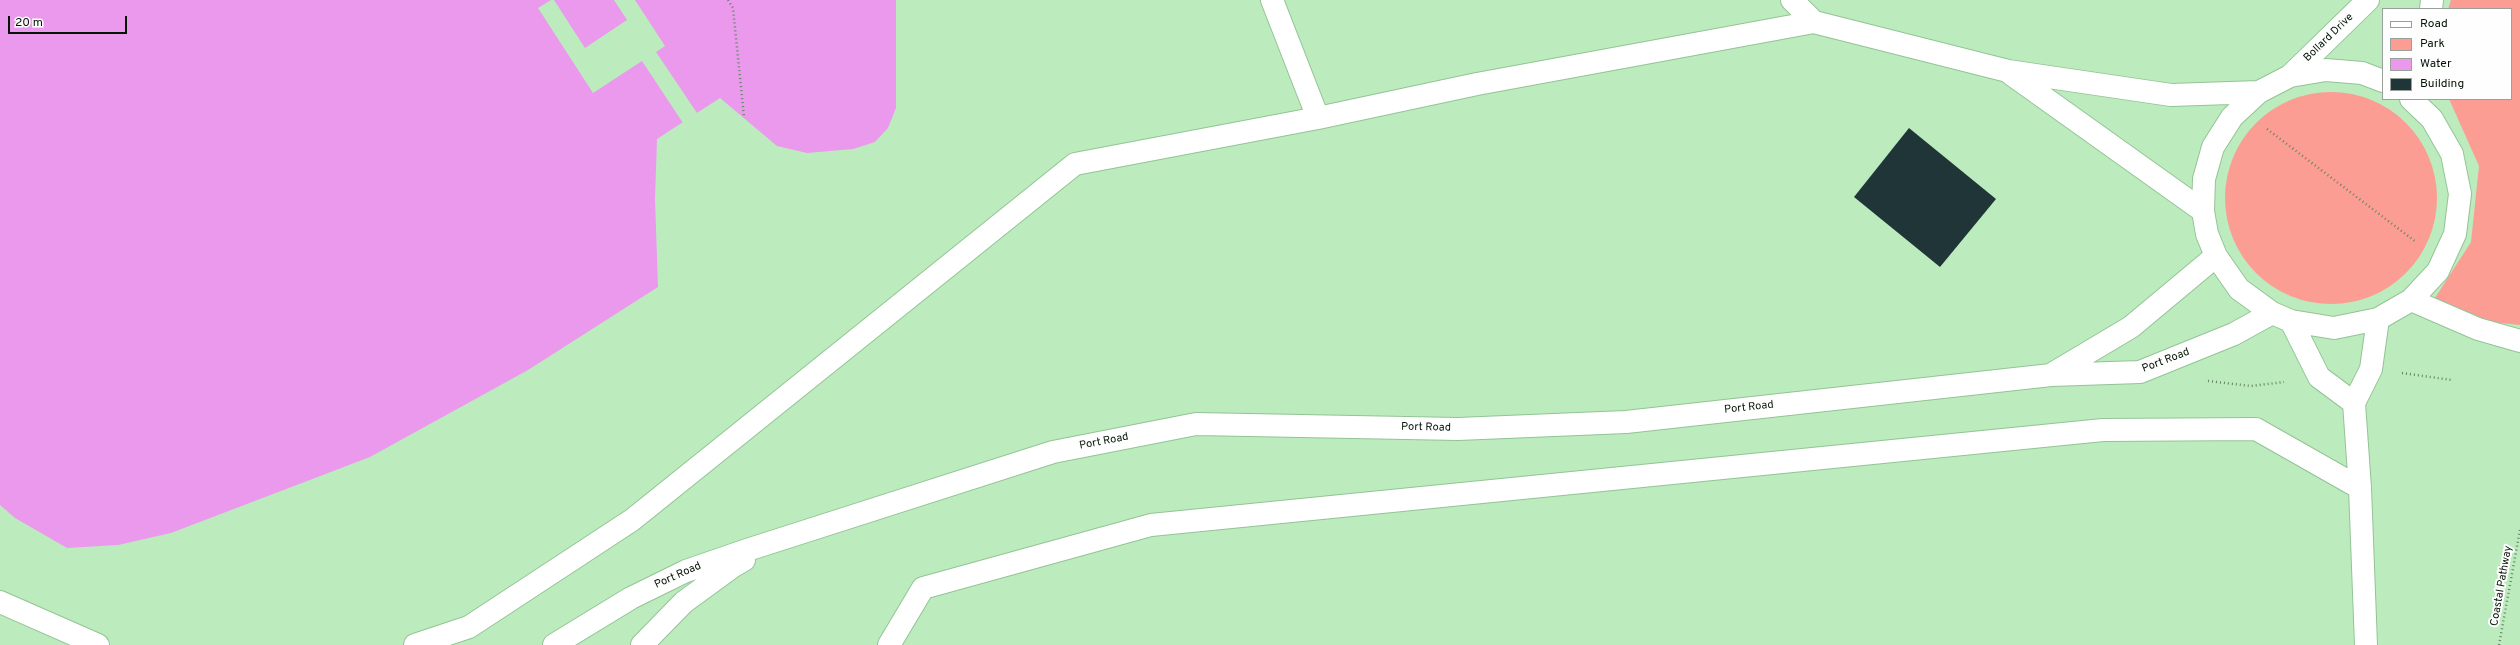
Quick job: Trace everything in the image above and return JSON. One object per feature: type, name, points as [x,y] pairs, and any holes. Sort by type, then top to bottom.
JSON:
[{"type":"lane","points":[[1272,0],[1318,118]]},
{"type":"lane","points":[[1792,0],[1814,22]]},
{"type":"lane","name":"Bollard Drive","points":[[2290,76],[2368,0]]},
{"type":"lane","points":[[416,645],[469,627],[632,520],[1074,164],[1318,118],[1477,84],[1814,22],[2008,71],[2171,95],[2259,92]]},
{"type":"lane","points":[[2382,81],[2362,73],[2326,70],[2290,76],[2259,92],[2232,117],[2213,147],[2204,179],[2203,211],[2207,234],[2216,256],[2239,289],[2281,317],[2334,328],[2378,319],[2411,300],[2438,271],[2455,234],[2460,194],[2452,154],[2431,109],[2412,100]]},
{"type":"lane","points":[[2008,71],[2203,211]]},
{"type":"lane","name":"Port Road","points":[[2051,375],[2131,327],[2216,256]]},
{"type":"lane","points":[[2411,300],[2478,329],[2520,341]]},
{"type":"lane","points":[[2281,317],[2318,377],[2354,403]]},
{"type":"lane","name":"Port Road","points":[[554,645],[631,598],[686,571],[812,528],[1053,452],[1196,424],[1458,428],[1626,422],[2051,375],[2140,372],[2234,334],[2281,317]]},
{"type":"lane","points":[[2366,645],[2360,488],[2354,403],[2371,369],[2378,319]]},
{"type":"lane","points":[[889,645],[923,588],[1151,524],[2103,430],[2256,429],[2360,488]]},
{"type":"lane","name":"Port Road","points":[[642,645],[684,602],[732,567],[812,528]]},
{"type":"lane","points":[[0,602],[98,645]]},
{"type":"path","points":[[728,0],[733,8],[744,117]]},
{"type":"path","points":[[2264,126],[2422,247]]},
{"type":"path","name":"Coastal Pathway","points":[[2499,645],[2520,530]]},
{"type":"green space","points":[[2451,0],[2520,0],[2520,325],[2424,315],[2471,242],[2479,166],[2449,100],[2512,100],[2512,8],[2448,8]]},
{"type":"green space","points":[[2321,92],[2341,92],[2362,96],[2381,104],[2406,123],[2419,139],[2429,157],[2435,177],[2437,198],[2435,219],[2429,239],[2419,257],[2406,273],[2381,292],[2362,300],[2341,304],[2321,304],[2300,300],[2281,292],[2264,280],[2249,265],[2237,248],[2229,229],[2225,208],[2225,188],[2229,167],[2237,148],[2249,131],[2264,116],[2281,104],[2300,96]]},
{"type":"water","points":[[0,0],[896,0],[896,108],[888,128],[875,142],[853,149],[807,153],[777,146],[720,98],[657,139],[655,199],[658,287],[528,370],[370,457],[171,533],[118,545],[67,548],[15,518],[0,505]]},
{"type":"pier","points":[[551,0],[554,0],[585,48],[627,20],[614,0],[635,0],[665,46],[656,52],[697,113],[683,123],[642,61],[593,93],[538,8]]},
{"type":"building","points":[[1909,128],[1996,199],[1940,267],[1854,197]]}]
